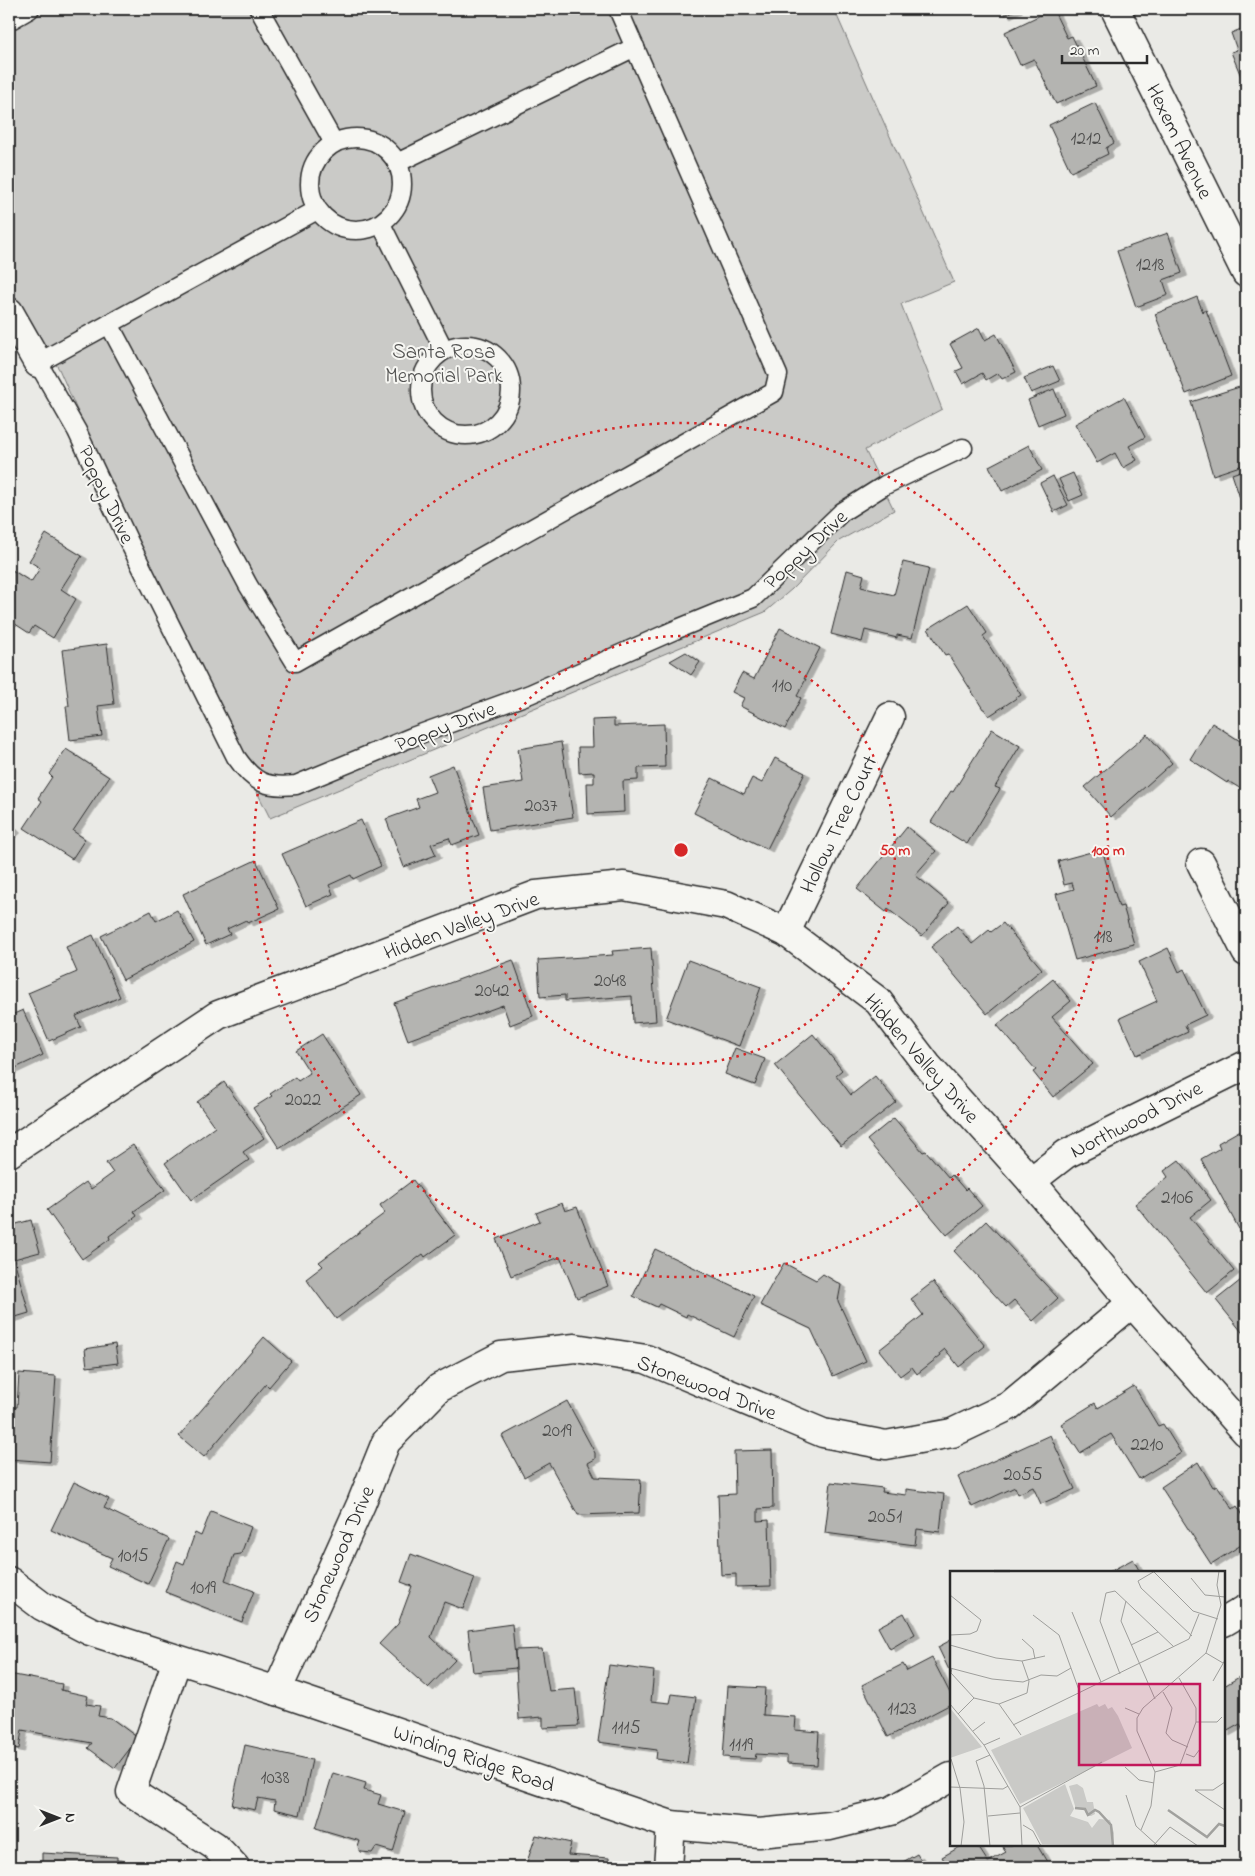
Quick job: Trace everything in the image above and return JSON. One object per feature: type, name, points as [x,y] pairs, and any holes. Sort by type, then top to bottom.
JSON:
[{"type":"street","name":"Hexem Avenue","points":[[1124,11],[1246,273]]},
{"type":"street","points":[[9,312],[38,363]]},
{"type":"street","name":"Hollow Tree Court","points":[[786,932],[890,717]]},
{"type":"street","points":[[1201,863],[1246,952]]},
{"type":"street","name":"Hidden Valley Drive","points":[[9,1152],[218,1015],[536,895],[624,886],[726,905],[786,932],[878,1001],[927,1065],[1031,1181],[1132,1303],[1246,1432]]},
{"type":"street","name":"Northwood Drive","points":[[1031,1181],[1066,1154],[1246,1065]]},
{"type":"street","name":"Stonewood Drive","points":[[277,1691],[361,1504],[386,1442],[439,1388],[501,1356],[575,1348],[646,1359],[823,1433],[886,1445],[952,1433],[1009,1406],[1132,1303]]},
{"type":"street","name":"Winding Ridge Road","points":[[9,1581],[42,1606],[90,1632],[277,1691],[671,1826],[759,1833],[830,1826],[891,1811],[950,1778]]},
{"type":"street","points":[[1225,1621],[1246,1609]]},
{"type":"street","points":[[177,1660],[132,1792],[215,1846],[235,1867]]},
{"type":"street","points":[[668,1867],[671,1826]]},
{"type":"lane","points":[[9,21],[30,9]]},
{"type":"lane","points":[[259,9],[334,143]]},
{"type":"lane","points":[[109,324],[244,576],[295,662],[774,392],[778,375],[618,9]]},
{"type":"lane","points":[[397,164],[635,47]]},
{"type":"lane","points":[[353,138],[372,141],[389,151],[397,164],[402,186],[398,205],[381,224],[369,230],[350,231],[331,224],[318,210],[310,192],[311,173],[319,156],[334,143],[353,138]]},
{"type":"lane","points":[[38,363],[318,210]]},
{"type":"lane","points":[[381,224],[444,350]]},
{"type":"lane","points":[[459,345],[474,345],[490,350],[502,361],[509,375],[512,390],[511,398],[509,406],[501,419],[489,430],[474,435],[458,435],[443,430],[431,419],[424,405],[421,390],[424,374],[432,360],[444,350],[459,345]]},
{"type":"lane","name":"Poppy Drive","points":[[38,363],[77,431],[130,544],[236,757],[248,774],[263,783],[278,786],[296,785],[412,737],[530,694],[753,598],[842,512],[885,485],[963,448]]},
{"type":"green space","name":"Santa Rosa Memorial Park","points":[[9,9],[834,9],[954,282],[901,304],[942,409],[865,450],[894,510],[839,541],[792,589],[765,612],[270,818],[151,579],[59,369],[32,329],[9,288]]},
{"type":"building","points":[[1003,9],[1017,9],[1005,15]]},
{"type":"building","points":[[1053,9],[1067,38],[1072,36],[1096,86],[1056,104],[1034,59],[1020,65],[1005,32]]},
{"type":"building","points":[[1246,27],[1245,86],[1231,52],[1237,50],[1231,33]]},
{"type":"building","points":[[1095,103],[1114,143],[1106,148],[1108,154],[1071,172],[1049,125]]},
{"type":"building","points":[[1168,233],[1182,273],[1163,280],[1168,295],[1136,307],[1117,251]]},
{"type":"building","points":[[1197,297],[1203,312],[1206,310],[1231,376],[1186,394],[1155,314]]},
{"type":"building","points":[[979,328],[985,340],[996,334],[1016,372],[1002,379],[998,373],[986,380],[982,373],[963,384],[956,371],[963,368],[950,344]]},
{"type":"building","points":[[1053,366],[1060,381],[1031,393],[1024,378]]},
{"type":"building","points":[[1246,385],[1246,464],[1213,475],[1191,402]]},
{"type":"building","points":[[1054,389],[1064,414],[1038,425],[1028,400]]},
{"type":"building","points":[[1124,397],[1145,437],[1129,446],[1137,460],[1123,468],[1115,453],[1097,463],[1075,424]]},
{"type":"building","points":[[1029,445],[1042,470],[1002,491],[989,466]]},
{"type":"building","points":[[1246,469],[1246,495],[1240,498],[1232,474]]},
{"type":"building","points":[[1073,473],[1083,495],[1069,501],[1059,479]]},
{"type":"building","points":[[1053,476],[1068,505],[1054,512],[1040,483]]},
{"type":"building","points":[[46,534],[82,556],[61,589],[76,599],[53,638],[34,626],[29,633],[9,620],[9,568],[31,582],[40,568],[29,561]]},
{"type":"building","points":[[903,562],[929,568],[912,638],[897,635],[897,638],[865,630],[862,642],[831,634],[847,570],[864,575],[861,587],[894,595]]},
{"type":"building","points":[[968,604],[987,633],[983,636],[1021,695],[989,716],[948,654],[945,655],[928,629]]},
{"type":"building","points":[[780,628],[820,648],[797,696],[801,698],[785,729],[740,706],[744,698],[732,692],[742,673],[754,679]]},
{"type":"building","points":[[107,644],[114,704],[98,706],[102,736],[70,740],[66,706],[69,706],[62,650]]},
{"type":"building","points":[[686,652],[700,662],[691,675],[670,661]]},
{"type":"building","points":[[614,719],[614,726],[664,724],[665,767],[638,768],[638,780],[623,781],[624,812],[588,814],[587,783],[594,783],[594,772],[579,773],[578,747],[593,747],[592,720]]},
{"type":"building","points":[[1212,723],[1240,741],[1246,731],[1246,792],[1228,781],[1227,783],[1190,759]]},
{"type":"building","points":[[992,729],[1020,746],[995,787],[1000,789],[967,844],[931,822],[951,791],[953,792]]},
{"type":"building","points":[[1147,734],[1172,763],[1111,817],[1085,787]]},
{"type":"building","points":[[561,742],[573,817],[490,830],[483,788],[523,782],[518,749]]},
{"type":"building","points":[[66,749],[109,777],[73,831],[85,839],[72,859],[24,828],[42,801],[38,798],[52,777],[49,774]]},
{"type":"building","points":[[775,758],[805,773],[767,849],[694,813],[712,778],[744,794],[752,778],[762,783]]},
{"type":"building","points":[[453,765],[479,835],[452,845],[449,838],[431,844],[436,855],[404,867],[386,819],[419,807],[416,799],[435,792],[428,775]]},
{"type":"building","points":[[361,820],[381,866],[353,879],[351,875],[329,885],[333,894],[306,906],[282,854]]},
{"type":"building","points":[[9,824],[15,830],[9,836]]},
{"type":"building","points":[[907,827],[936,851],[915,875],[949,903],[922,936],[888,909],[886,912],[857,889]]},
{"type":"building","points":[[1102,849],[1119,907],[1123,906],[1134,944],[1075,960],[1056,894],[1074,889],[1072,883],[1064,885],[1058,861]]},
{"type":"building","points":[[256,860],[279,909],[248,923],[246,920],[227,929],[230,934],[206,945],[183,894]]},
{"type":"building","points":[[177,910],[194,942],[123,980],[101,936],[151,911],[156,921]]},
{"type":"building","points":[[1003,923],[1042,969],[987,1014],[931,947],[957,926],[972,944],[989,930],[991,932]]},
{"type":"building","points":[[93,935],[120,997],[76,1016],[81,1027],[49,1041],[28,993],[77,972],[66,947]]},
{"type":"building","points":[[651,948],[656,1021],[633,1023],[632,996],[565,1001],[565,995],[540,997],[538,960],[613,955],[612,951]]},
{"type":"building","points":[[1168,948],[1179,972],[1184,969],[1206,1015],[1185,1025],[1188,1032],[1137,1055],[1120,1018],[1157,1001],[1139,962]]},
{"type":"building","points":[[513,960],[533,1016],[510,1025],[503,1005],[408,1040],[394,1003]]},
{"type":"building","points":[[688,960],[761,987],[739,1046],[666,1019]]},
{"type":"building","points":[[1053,979],[1071,1001],[1052,1017],[1093,1064],[1053,1097],[1033,1072],[1036,1070],[997,1025]]},
{"type":"building","points":[[23,1010],[43,1055],[9,1071],[9,1016]]},
{"type":"building","points":[[322,1034],[361,1095],[279,1148],[253,1108],[272,1096],[270,1094],[295,1077],[298,1081],[310,1073],[296,1051]]},
{"type":"building","points":[[813,1034],[842,1070],[836,1075],[851,1095],[875,1076],[896,1102],[841,1146],[775,1065]]},
{"type":"building","points":[[735,1048],[765,1059],[755,1085],[725,1074]]},
{"type":"building","points":[[224,1082],[264,1138],[243,1152],[249,1160],[191,1200],[165,1163],[215,1127],[197,1102]]},
{"type":"building","points":[[894,1118],[923,1152],[926,1151],[949,1178],[952,1175],[965,1190],[967,1188],[982,1206],[947,1235],[867,1140]]},
{"type":"building","points":[[1246,1127],[1246,1226],[1239,1229],[1201,1159],[1220,1148],[1218,1143]]},
{"type":"building","points":[[133,1145],[165,1190],[134,1211],[137,1216],[82,1259],[47,1210],[86,1182],[91,1189],[113,1173],[106,1163]]},
{"type":"building","points":[[1179,1160],[1211,1200],[1190,1217],[1234,1271],[1207,1293],[1135,1204],[1168,1177],[1164,1171]]},
{"type":"building","points":[[413,1180],[455,1235],[425,1257],[423,1254],[336,1319],[306,1279],[323,1266],[319,1262],[385,1213],[380,1205]]},
{"type":"building","points":[[562,1203],[565,1211],[577,1207],[608,1286],[577,1298],[560,1257],[511,1276],[496,1239],[540,1221],[536,1213]]},
{"type":"building","points":[[31,1220],[40,1252],[14,1259],[29,1313],[9,1319],[9,1226]]},
{"type":"building","points":[[986,1221],[1058,1298],[1033,1321],[1014,1300],[1006,1307],[954,1251]]},
{"type":"building","points":[[655,1249],[754,1296],[734,1337],[687,1314],[686,1317],[659,1304],[657,1307],[633,1296]]},
{"type":"building","points":[[784,1263],[816,1280],[823,1274],[841,1285],[838,1301],[866,1361],[833,1376],[811,1329],[760,1305]]},
{"type":"building","points":[[1246,1276],[1246,1337],[1216,1300]]},
{"type":"building","points":[[933,1282],[985,1346],[959,1367],[945,1349],[940,1353],[941,1355],[917,1374],[912,1367],[900,1376],[879,1350],[923,1315],[911,1299]]},
{"type":"building","points":[[264,1337],[291,1361],[269,1387],[266,1384],[204,1457],[179,1436]]},
{"type":"building","points":[[115,1344],[118,1363],[87,1367],[85,1349]]},
{"type":"building","points":[[19,1373],[56,1376],[50,1462],[9,1459],[9,1427],[12,1427],[13,1407],[17,1407]]},
{"type":"building","points":[[1134,1386],[1158,1426],[1163,1424],[1181,1453],[1139,1479],[1111,1434],[1080,1453],[1061,1424],[1095,1403],[1098,1408]]},
{"type":"building","points":[[567,1401],[595,1453],[595,1459],[588,1463],[595,1477],[641,1479],[639,1513],[578,1515],[549,1463],[524,1477],[502,1436]]},
{"type":"building","points":[[1050,1435],[1075,1489],[1041,1504],[1033,1487],[1018,1494],[1015,1487],[972,1507],[958,1477]]},
{"type":"building","points":[[772,1450],[773,1508],[758,1509],[758,1521],[769,1520],[771,1586],[736,1587],[736,1574],[721,1575],[718,1495],[735,1494],[734,1451]]},
{"type":"building","points":[[1198,1462],[1213,1487],[1217,1485],[1233,1509],[1237,1506],[1246,1520],[1246,1542],[1211,1564],[1161,1487]]},
{"type":"building","points":[[74,1482],[109,1499],[104,1508],[169,1539],[148,1584],[108,1566],[112,1558],[51,1530]]},
{"type":"building","points":[[831,1482],[883,1488],[882,1492],[906,1495],[906,1489],[944,1494],[940,1532],[917,1529],[915,1545],[825,1533]]},
{"type":"building","points":[[211,1511],[251,1527],[241,1554],[234,1555],[225,1580],[254,1591],[242,1622],[165,1592],[177,1561],[184,1564],[195,1533],[201,1536]]},
{"type":"building","points":[[411,1554],[475,1578],[463,1609],[444,1602],[431,1637],[455,1660],[428,1688],[379,1644],[398,1624],[412,1586],[401,1582]]},
{"type":"building","points":[[1133,1559],[1139,1571],[1111,1571]]},
{"type":"building","points":[[904,1613],[915,1634],[890,1649],[878,1627]]},
{"type":"building","points":[[512,1624],[516,1668],[473,1672],[468,1630]]},
{"type":"building","points":[[950,1641],[950,1670],[949,1670],[938,1647]]},
{"type":"building","points":[[542,1649],[549,1691],[575,1689],[579,1726],[543,1728],[543,1717],[519,1719],[515,1650]]},
{"type":"building","points":[[932,1658],[950,1693],[950,1705],[888,1737],[862,1685],[903,1664],[907,1671]]},
{"type":"building","points":[[609,1665],[654,1671],[651,1701],[670,1703],[672,1694],[696,1697],[687,1763],[656,1759],[657,1750],[598,1742]]},
{"type":"building","points":[[1246,1673],[1246,1735],[1240,1724],[1225,1732],[1225,1685]]},
{"type":"building","points":[[9,1674],[62,1684],[61,1690],[88,1696],[86,1704],[100,1706],[98,1716],[111,1718],[138,1738],[115,1768],[88,1748],[92,1743],[22,1730],[19,1749],[9,1747]]},
{"type":"building","points":[[728,1686],[765,1688],[763,1715],[796,1717],[795,1730],[819,1732],[817,1765],[787,1763],[787,1756],[756,1754],[755,1759],[723,1757]]},
{"type":"building","points":[[245,1745],[312,1760],[300,1815],[274,1809],[275,1801],[258,1798],[255,1810],[232,1805]]},
{"type":"building","points":[[333,1773],[366,1783],[364,1790],[381,1795],[378,1804],[405,1812],[393,1852],[376,1847],[372,1853],[361,1852],[358,1847],[360,1841],[316,1828]]},
{"type":"building","points":[[536,1835],[571,1843],[568,1855],[609,1858],[609,1867],[532,1867],[526,1865]]},
{"type":"building","points":[[961,1846],[978,1846],[988,1862],[1006,1852],[1003,1846],[1038,1846],[1050,1867],[948,1867],[942,1857]]},
{"type":"building","points":[[42,1853],[117,1857],[117,1867],[42,1867]]},
{"type":"building","points":[[917,1854],[925,1867],[894,1867]]}]
